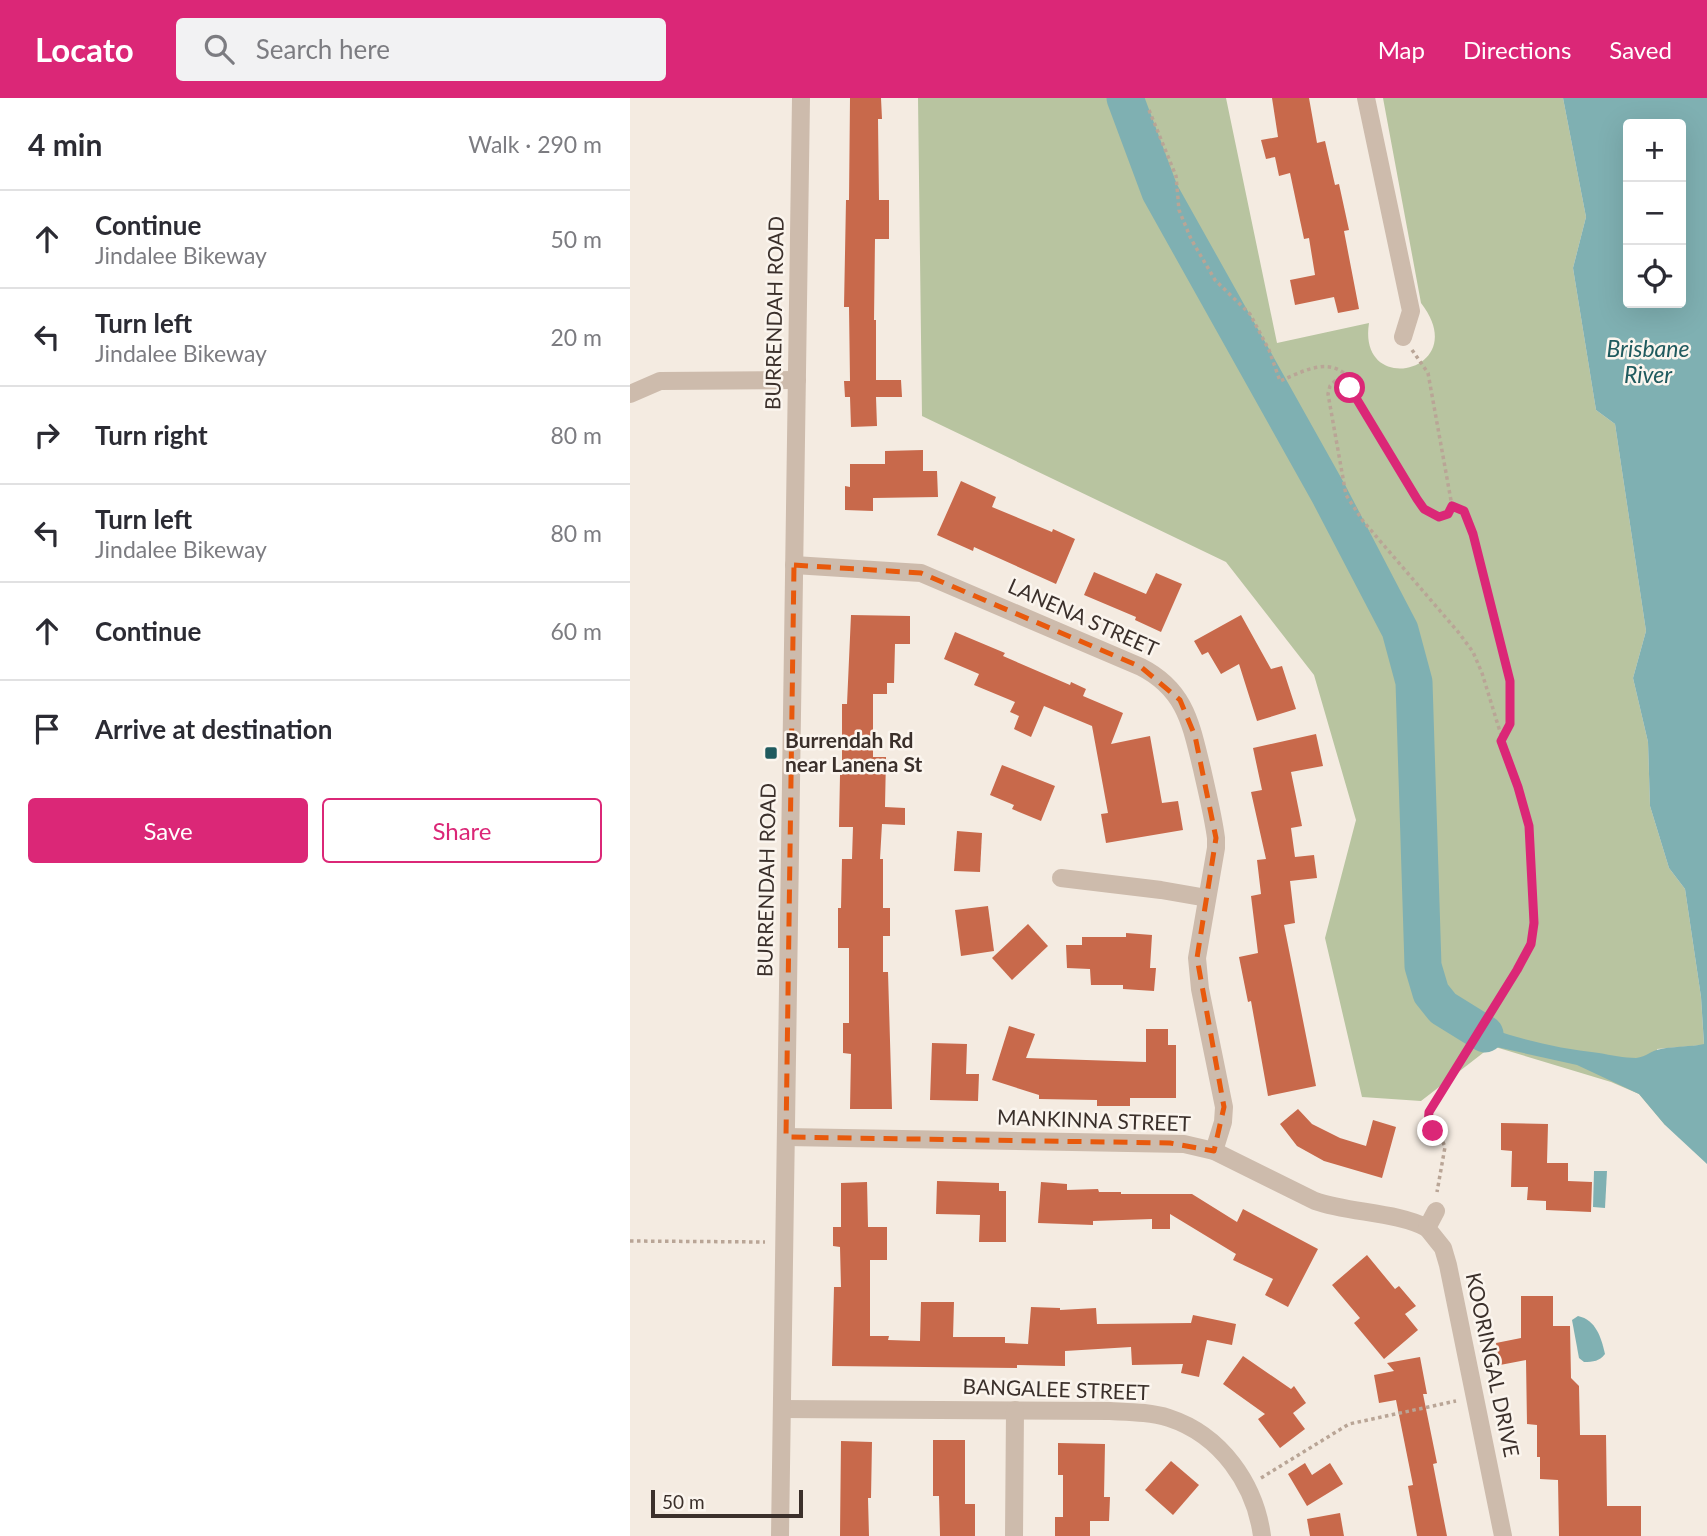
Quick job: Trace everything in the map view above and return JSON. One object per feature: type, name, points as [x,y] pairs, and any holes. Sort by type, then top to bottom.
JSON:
[{"type":"street","name":"BURRENDAH ROAD","points":[[780,1536],[801,98]]},
{"type":"street","points":[[1366,98],[1411,311],[1403,337]]},
{"type":"street","points":[[630,394],[660,381],[797,380]]},
{"type":"street","name":"LANENA STREET","points":[[794,565],[920,573],[1158,676],[1180,700],[1195,736],[1216,838],[1197,958],[1200,989],[1224,1107],[1223,1122],[1214,1152]]},
{"type":"street","points":[[1061,878],[1207,898]]},
{"type":"street","name":"MANKINNA STREET","points":[[786,1137],[1170,1143],[1197,1146],[1315,1202],[1413,1222],[1427,1228]]},
{"type":"street","points":[[1427,1228],[1436,1210]]},
{"type":"street","name":"KOORINGAL DRIVE","points":[[1427,1228],[1438,1240],[1446,1256],[1503,1536]]},
{"type":"street","name":"BANGALEE STREET","points":[[782,1409],[1126,1411],[1170,1419],[1195,1430],[1230,1459],[1247,1485],[1262,1536]]},
{"type":"street","points":[[1014,1536],[1015,1410]]},
{"type":"path","points":[[1149,110],[1175,176],[1179,210],[1191,239],[1214,280],[1250,314],[1269,350],[1280,381],[1310,369],[1327,366],[1336,367],[1344,373],[1342,382]]},
{"type":"path","points":[[1403,337],[1428,373],[1452,506],[1448,514],[1439,517],[1424,509],[1372,428],[1350,388],[1342,382],[1335,382],[1330,386],[1328,394],[1346,495],[1363,521],[1473,652],[1518,787],[1529,826],[1532,857],[1534,923],[1531,944],[1429,1112],[1428,1125],[1442,1140],[1445,1155],[1437,1189],[1436,1210]]},
{"type":"path","points":[[1452,506],[1464,511],[1473,534],[1510,681],[1510,724],[1501,741]]},
{"type":"path","points":[[630,1241],[785,1242]]},
{"type":"path","points":[[1247,1485],[1349,1424],[1476,1399]]},
{"type":"highlighted area","points":[[794,565],[921,573],[1141,667],[1180,700],[1195,736],[1216,838],[1197,958],[1224,1107],[1214,1151],[1170,1143],[786,1137]]},
{"type":"green space","points":[[918,98],[1226,98],[1277,343],[1369,323],[1370,347],[1380,362],[1394,368],[1410,367],[1425,359],[1434,345],[1433,326],[1421,303],[1383,98],[1563,98],[1586,217],[1573,268],[1596,410],[1615,424],[1646,631],[1633,678],[1648,742],[1650,806],[1669,868],[1685,889],[1701,997],[1704,1045],[1657,1049],[1665,1125],[1639,1094],[1611,1082],[1492,1046],[1421,1101],[1362,1097],[1325,938],[1356,820],[1314,675],[1226,562],[922,416]]},
{"type":"water","name":"Brisbane River","points":[[1563,98],[1707,98],[1707,1164],[1665,1125],[1639,1094],[1577,1065],[1492,1046],[1467,1032],[1443,1008],[1480,1025],[1519,1038],[1622,1057],[1636,1058],[1672,1047],[1704,1044],[1701,997],[1685,889],[1669,868],[1650,806],[1648,742],[1633,678],[1646,631],[1615,424],[1596,410],[1573,268],[1586,217]]},
{"type":"water","points":[[1594,1171],[1607,1171],[1605,1208],[1593,1207]]},
{"type":"water","points":[[1578,1316],[1589,1321],[1599,1336],[1605,1354],[1599,1360],[1584,1362],[1579,1358],[1572,1320]]},
{"type":"building","points":[[850,98],[881,98],[882,119],[878,119],[879,200],[889,200],[889,239],[875,239],[876,380],[901,380],[902,397],[876,397],[877,426],[851,427],[850,397],[845,397],[844,381],[850,381],[849,307],[844,307]]},
{"type":"building","points":[[1272,98],[1309,98],[1317,143],[1325,141],[1335,185],[1339,184],[1349,230],[1344,231],[1359,309],[1338,313],[1334,297],[1295,305],[1290,280],[1315,275],[1309,238],[1304,239],[1290,173],[1279,176],[1275,157],[1266,159],[1261,140],[1278,137]]},
{"type":"building","points":[[923,450],[923,471],[937,471],[938,497],[873,498],[873,511],[845,510],[845,486],[850,487],[850,464],[885,464],[885,451]]},
{"type":"building","points":[[961,481],[996,497],[992,507],[1075,539],[1056,584],[974,547],[973,551],[937,535]]},
{"type":"building","points":[[1094,572],[1146,594],[1156,573],[1182,584],[1161,632],[1135,620],[1136,617],[1084,595]]},
{"type":"building","points":[[851,615],[910,616],[910,644],[895,644],[894,683],[887,683],[887,694],[873,694],[873,757],[886,757],[885,807],[905,808],[905,825],[882,824],[880,859],[883,859],[883,908],[890,908],[890,936],[883,936],[883,972],[888,972],[892,1109],[850,1109],[851,1054],[843,1053],[843,1023],[849,1023],[849,948],[838,948],[838,908],[841,908],[842,859],[852,859],[853,827],[839,827],[842,704],[847,704]]},
{"type":"building","points":[[1241,615],[1271,669],[1282,666],[1296,709],[1257,721],[1239,664],[1221,674],[1208,652],[1202,655],[1194,641]]},
{"type":"building","points":[[955,632],[1005,653],[1003,656],[1070,685],[1071,682],[1086,689],[1083,696],[1123,713],[1111,744],[1150,736],[1162,803],[1178,801],[1183,830],[1106,843],[1101,814],[1108,813],[1092,726],[1044,706],[1031,737],[1014,729],[1019,716],[1010,712],[1015,702],[974,685],[979,674],[944,659]]},
{"type":"building","points":[[1316,734],[1323,766],[1291,772],[1302,826],[1291,828],[1295,857],[1314,855],[1317,878],[1290,881],[1295,923],[1284,925],[1316,1086],[1268,1096],[1251,1001],[1248,1002],[1239,957],[1258,953],[1251,896],[1261,894],[1257,860],[1266,859],[1251,792],[1262,790],[1253,748]]},
{"type":"building","points":[[1002,765],[1055,786],[1041,821],[1012,809],[1014,805],[990,795]]},
{"type":"building","points":[[957,831],[982,833],[980,872],[954,871]]},
{"type":"building","points":[[988,906],[994,951],[961,956],[955,910]]},
{"type":"building","points":[[1028,924],[1048,946],[1012,980],[992,958]]},
{"type":"building","points":[[1126,933],[1152,935],[1150,968],[1156,968],[1154,991],[1123,989],[1123,985],[1091,985],[1090,969],[1067,968],[1066,945],[1082,945],[1082,937],[1126,937]]},
{"type":"building","points":[[1009,1026],[1035,1034],[1026,1058],[1146,1062],[1146,1029],[1168,1029],[1168,1045],[1176,1045],[1176,1098],[1130,1098],[1130,1106],[1097,1106],[1097,1100],[1039,1099],[1039,1095],[992,1080]]},
{"type":"building","points":[[932,1043],[967,1044],[966,1074],[979,1074],[978,1101],[930,1100]]},
{"type":"building","points":[[1298,1109],[1312,1124],[1340,1138],[1366,1146],[1373,1120],[1396,1127],[1382,1178],[1324,1161],[1297,1146],[1280,1124]]},
{"type":"building","points":[[1501,1123],[1548,1124],[1547,1163],[1568,1163],[1568,1181],[1592,1182],[1591,1212],[1546,1210],[1546,1201],[1527,1200],[1528,1187],[1511,1187],[1512,1151],[1501,1150]]},
{"type":"building","points":[[937,1181],[999,1183],[999,1191],[1006,1191],[1006,1242],[979,1242],[980,1215],[936,1214]]},
{"type":"building","points":[[867,1182],[868,1227],[887,1227],[887,1260],[870,1260],[870,1336],[889,1336],[888,1340],[920,1341],[921,1302],[954,1302],[953,1337],[1005,1337],[1005,1343],[1028,1344],[1031,1307],[1060,1310],[1096,1308],[1097,1324],[1191,1323],[1193,1315],[1236,1324],[1232,1345],[1207,1340],[1199,1377],[1181,1373],[1183,1364],[1132,1365],[1131,1347],[1065,1351],[1065,1366],[832,1366],[834,1287],[841,1287],[840,1247],[833,1246],[833,1227],[841,1227],[841,1183]]},
{"type":"building","points":[[1041,1182],[1067,1184],[1067,1190],[1098,1189],[1099,1192],[1121,1194],[1192,1194],[1237,1222],[1243,1209],[1318,1249],[1288,1307],[1265,1295],[1273,1279],[1233,1260],[1236,1254],[1170,1214],[1170,1229],[1152,1229],[1152,1219],[1093,1221],[1093,1225],[1038,1223]]},
{"type":"building","points":[[1367,1255],[1395,1289],[1399,1286],[1416,1306],[1405,1314],[1418,1330],[1384,1359],[1354,1323],[1360,1318],[1332,1285]]},
{"type":"building","points":[[1521,1296],[1553,1296],[1553,1326],[1570,1326],[1571,1378],[1579,1386],[1580,1435],[1606,1435],[1607,1506],[1641,1506],[1641,1536],[1559,1536],[1558,1480],[1540,1479],[1537,1425],[1527,1424],[1526,1360],[1500,1365],[1496,1343],[1521,1338]]},
{"type":"building","points":[[1243,1356],[1291,1389],[1294,1386],[1306,1403],[1293,1413],[1305,1429],[1280,1448],[1258,1419],[1265,1414],[1223,1384]]},
{"type":"building","points":[[1420,1357],[1427,1394],[1423,1394],[1437,1463],[1433,1464],[1447,1536],[1417,1536],[1408,1486],[1413,1485],[1396,1400],[1379,1403],[1374,1375],[1394,1371],[1387,1363]]},
{"type":"building","points":[[933,1440],[965,1440],[965,1504],[975,1504],[975,1536],[940,1536],[939,1496],[933,1496]]},
{"type":"building","points":[[841,1441],[872,1442],[871,1498],[868,1498],[869,1536],[840,1536]]},
{"type":"building","points":[[1058,1443],[1105,1444],[1104,1497],[1110,1497],[1109,1521],[1090,1521],[1090,1536],[1055,1536],[1055,1517],[1063,1517],[1063,1475],[1058,1475]]},
{"type":"building","points":[[1171,1461],[1199,1485],[1173,1515],[1145,1490]]},
{"type":"building","points":[[1305,1463],[1312,1475],[1330,1463],[1343,1484],[1307,1506],[1288,1474]]},
{"type":"building","points":[[1340,1513],[1344,1536],[1310,1536],[1307,1519]]},
{"type":"waterway","points":[[1125,98],[1160,192],[1329,494],[1400,630],[1414,682],[1423,966],[1431,993],[1443,1008],[1485,1034]]},
{"type":"place","name":"Burrendah Rd near Lanena St","points":[[771,753]]},
{"type":"route","points":[[1350,388],[1372,428],[1424,509],[1439,517],[1448,514],[1452,506],[1464,511],[1473,534],[1510,681],[1510,724],[1501,741],[1529,826],[1534,923],[1531,944],[1429,1112],[1428,1125],[1433,1131]]}]
